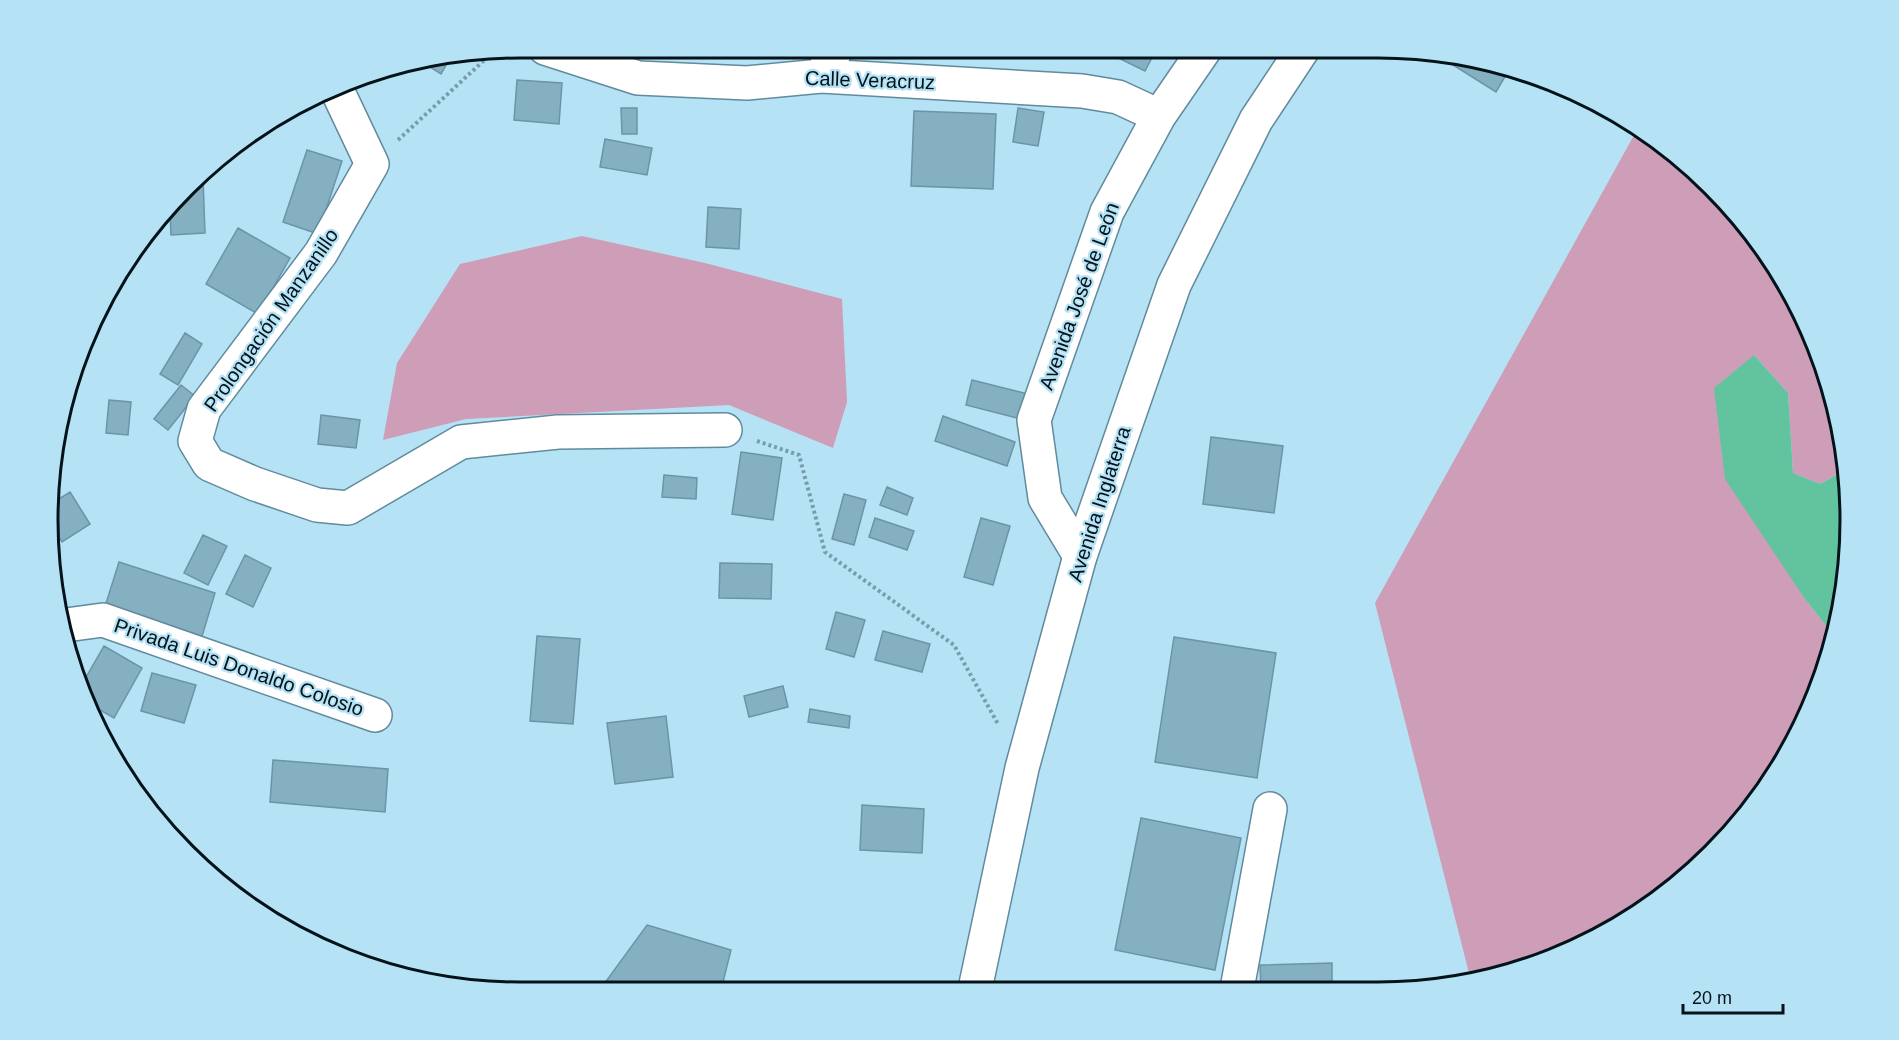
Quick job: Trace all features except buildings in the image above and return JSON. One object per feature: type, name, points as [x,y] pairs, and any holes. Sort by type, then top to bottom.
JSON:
[{"type":"street","name":"Calle Veracruz","points":[[576,58],[638,78],[747,83],[829,62],[1082,90],[1118,97],[1159,116]]},
{"type":"street","name":"Avenida José de León","points":[[1080,556],[1045,498],[1034,420],[1107,212],[1159,116],[1199,58]]},
{"type":"street","name":"Avenida Inglaterra","points":[[977,982],[1023,768],[1080,556],[1174,285],[1256,120],[1297,58]]},
{"type":"street","points":[[340,96],[372,164]]},
{"type":"street","name":"Prolongación Manzanillo","points":[[372,164],[321,253],[204,409],[195,441],[209,464],[255,484],[317,505],[348,508],[461,442],[558,432],[725,430]]},
{"type":"street","name":"Privada Luis Donaldo Colosio","points":[[70,624],[103,620],[375,715]]},
{"type":"street","points":[[1238,982],[1270,809]]},
{"type":"path","points":[[372,164],[485,60]]},
{"type":"path","points":[[725,430],[799,455],[825,552],[954,645],[1023,768]]},
{"type":"shaded area","points":[[1634,135],[1660,154],[1705,194],[1726,216],[1763,264],[1779,289],[1805,343],[1825,401],[1832,430],[1838,474],[1820,484],[1793,473],[1788,393],[1754,355],[1805,599],[1828,628],[1805,697],[1779,751],[1745,801],[1726,824],[1683,867],[1635,904],[1610,920],[1556,946],[1498,966],[1469,973],[1375,603]]},
{"type":"shaded area","points":[[582,236],[705,263],[842,299],[847,402],[833,448],[729,405],[466,419],[383,440],[397,363],[460,264]]},
{"type":"shaded area","points":[[1754,355],[1788,393],[1793,473],[1820,484],[1838,474],[1840,550],[1828,628],[1805,599],[1725,479],[1714,388]]}]
